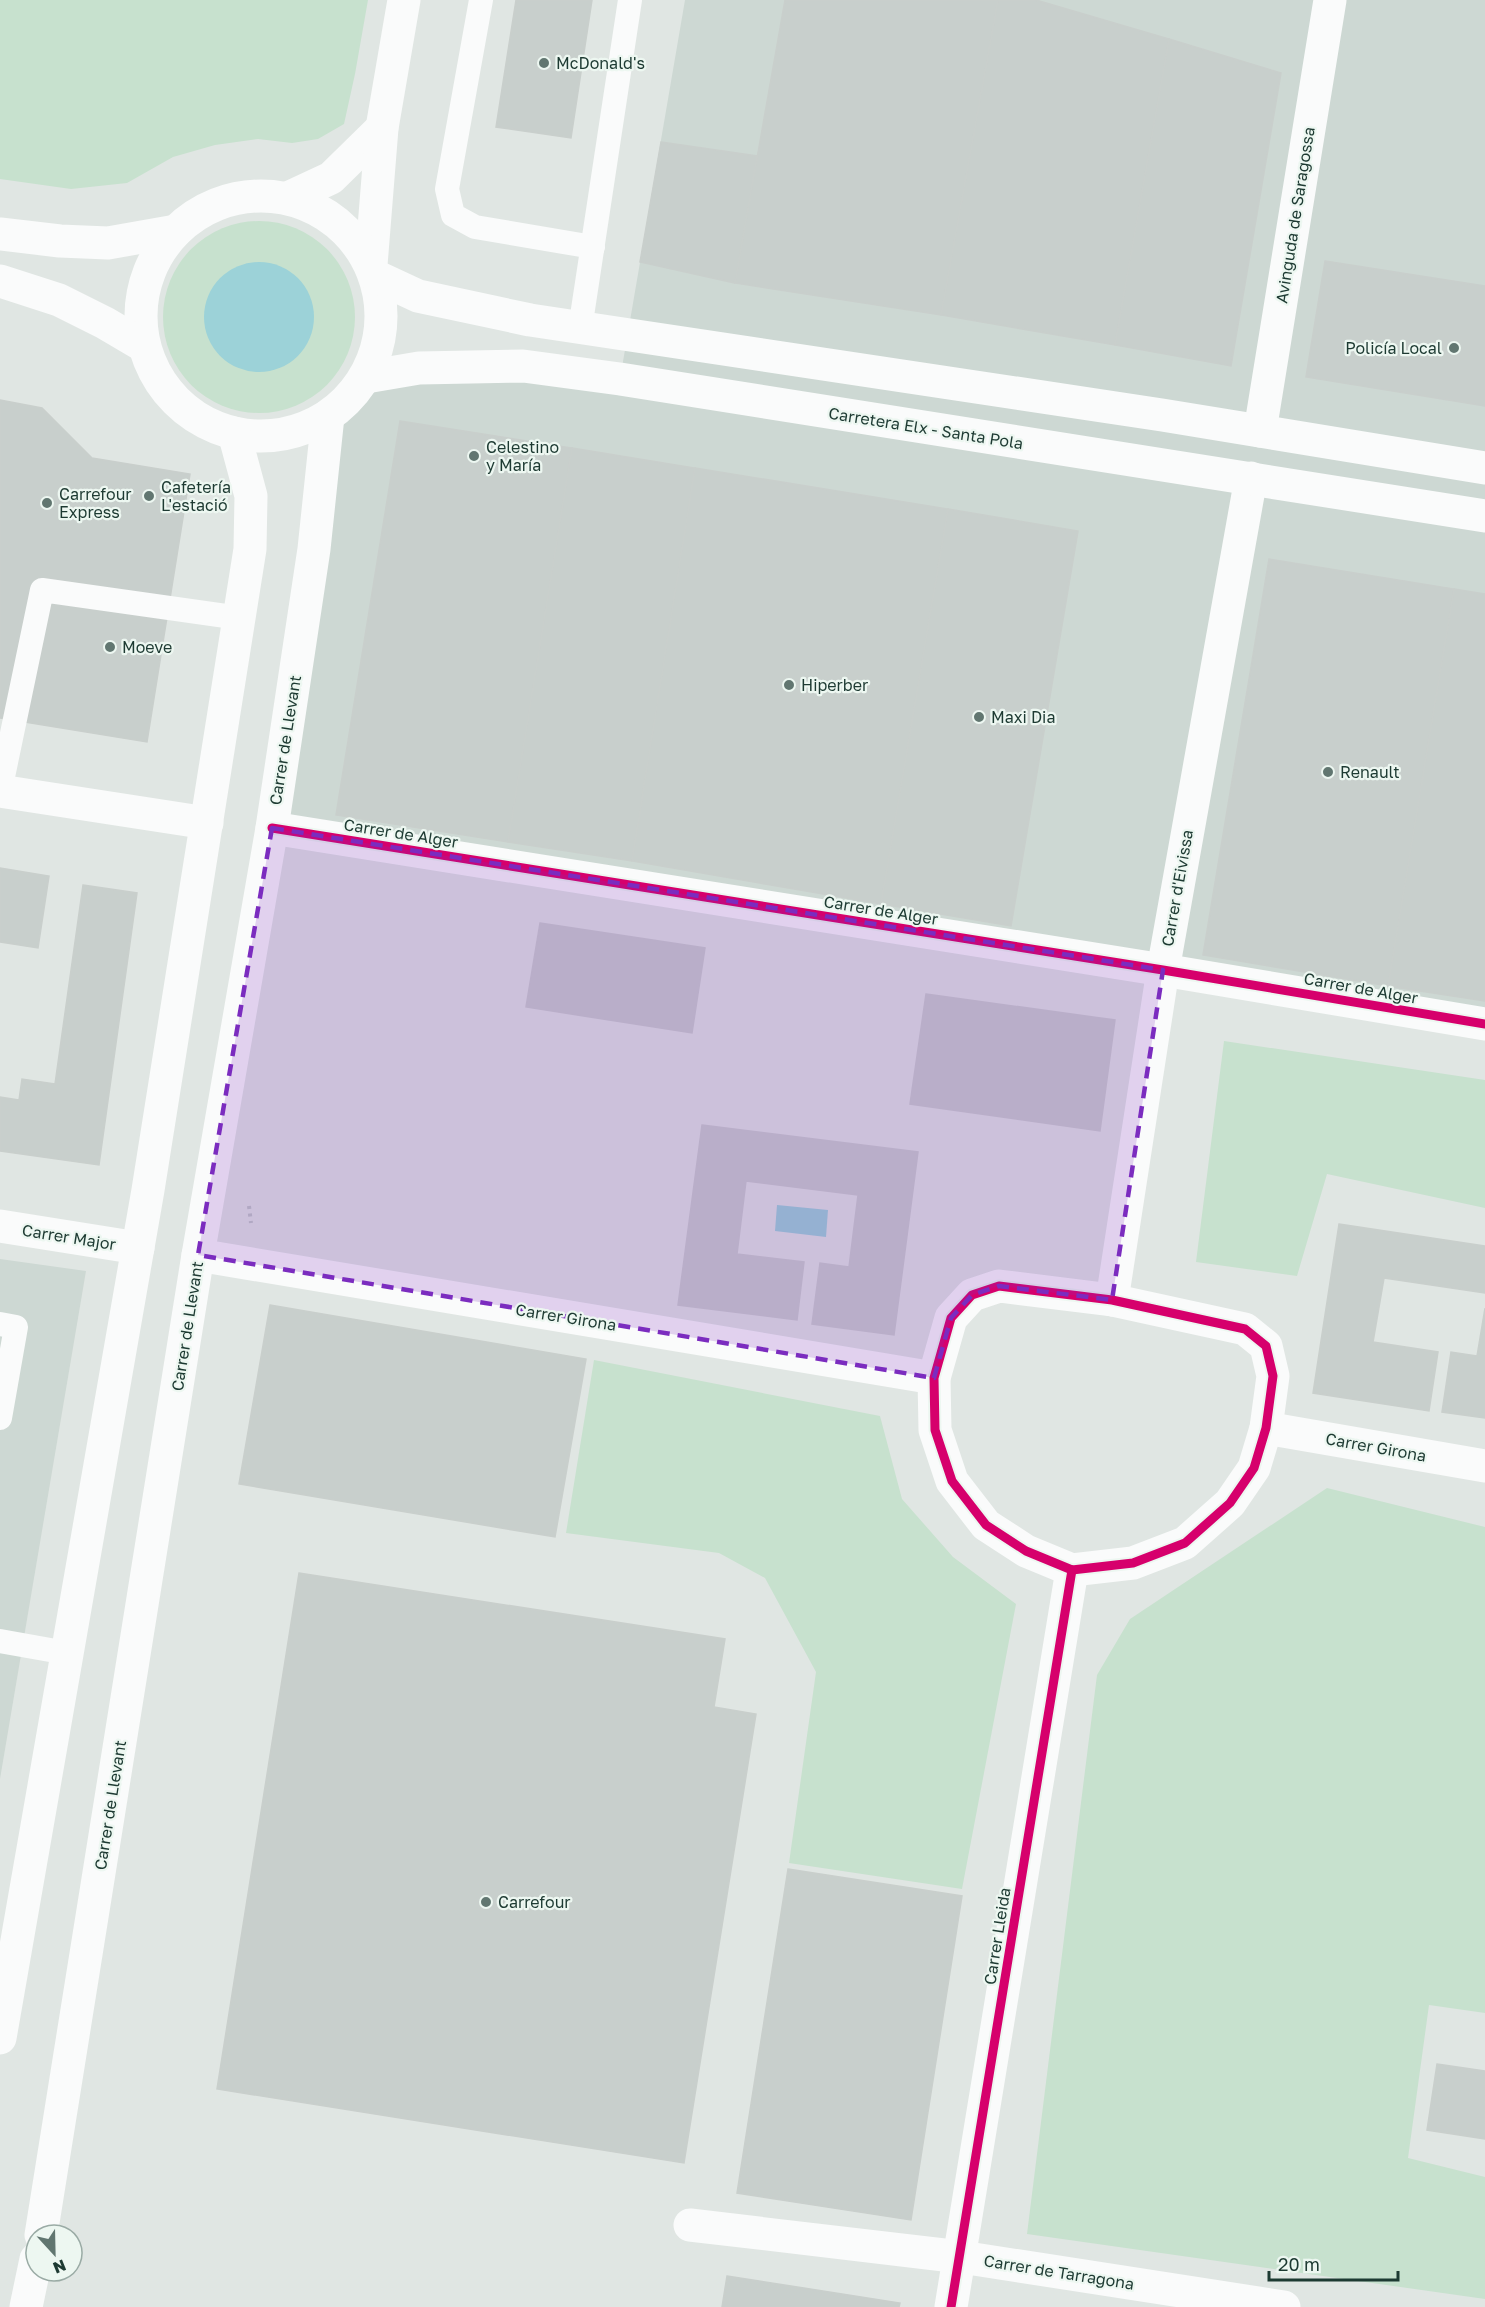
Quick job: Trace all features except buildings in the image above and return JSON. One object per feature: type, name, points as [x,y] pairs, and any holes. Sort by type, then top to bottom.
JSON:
[{"type":"main road","points":[[404,0],[382,128],[373,270],[382,310],[378,345],[366,377],[350,398],[328,416],[298,431],[266,436],[234,433],[209,425],[186,411],[167,392],[153,370],[144,346],[140,315],[145,284],[157,256],[176,231],[200,212],[228,200],[257,195],[288,198],[314,207],[337,222],[356,242],[373,270],[418,296],[530,320],[1260,431],[1485,468]]},
{"type":"main road","name":"Avinguda de Saragossa","points":[[1260,431],[1330,0]]},
{"type":"main road","points":[[288,198],[331,178],[382,128]]},
{"type":"main road","points":[[0,234],[60,242],[108,243],[176,231]]},
{"type":"main road","points":[[0,281],[59,300],[144,346]]},
{"type":"main road","name":"Carretera Elx - Santa Pola","points":[[366,377],[418,368],[523,366],[620,379],[1485,516]]},
{"type":"main road","name":"Carrer de Llevant","points":[[43,2223],[198,1255],[272,828],[314,549],[328,416]]},
{"type":"main road","points":[[0,2038],[138,1248],[240,618],[250,549],[251,496],[234,433]]},
{"type":"main road","name":"Carrer d'Eivissa","points":[[1112,1300],[1163,970],[1251,478]]},
{"type":"main road","points":[[0,791],[207,823]]},
{"type":"main road","name":"Carrer de Alger","points":[[272,828],[1163,970],[1485,1024]]},
{"type":"main road","name":"Carrer Major","points":[[0,1226],[138,1248]]},
{"type":"main road","name":"Carrer Girona","points":[[198,1255],[934,1378]]},
{"type":"main road","points":[[999,1286],[1112,1300],[1245,1329],[1266,1346],[1273,1376],[1266,1428],[1254,1468],[1230,1503],[1185,1543],[1133,1563],[1072,1570],[1026,1551],[986,1525],[952,1480],[934,1430],[934,1378],[951,1318],[972,1295],[999,1286]]},
{"type":"main road","name":"Carrer Girona","points":[[1266,1428],[1485,1466]]},
{"type":"main road","name":"Carrer Lleida","points":[[951,2307],[1072,1570]]},
{"type":"main road","name":"Carrer de Tarragona","points":[[690,2225],[961,2257],[1284,2307]]},
{"type":"main road","points":[[26,2307],[31,2283]]},
{"type":"lane","points":[[481,0],[447,189],[453,215],[475,227],[593,246]]},
{"type":"lane","points":[[580,328],[630,0]]},
{"type":"lane","points":[[0,791],[42,590],[240,618]]},
{"type":"lane","points":[[0,1324],[16,1327],[0,1418]]},
{"type":"lane","points":[[0,1641],[67,1653]]},
{"type":"path","points":[[249,1206],[250,1221],[255,1230]]},
{"type":"highlighted area","points":[[272,828],[1163,970],[1112,1300],[999,1286],[972,1295],[951,1318],[934,1378],[198,1255]]},
{"type":"shaded area","points":[[685,0],[1485,0],[1485,1024],[272,828],[328,416],[350,398],[366,377],[620,379]]},
{"type":"shaded area","points":[[0,1259],[86,1271],[0,1779]]},
{"type":"green space","points":[[0,0],[368,0],[344,124],[318,139],[292,143],[258,139],[215,145],[173,157],[127,183],[71,189],[0,179]]},
{"type":"green space","points":[[268,221],[278,222],[304,232],[320,242],[334,256],[348,280],[354,298],[354,336],[348,354],[334,378],[320,392],[296,406],[278,412],[250,413],[240,412],[214,402],[198,392],[184,378],[170,354],[164,336],[163,308],[164,298],[174,272],[184,256],[198,242],[222,228],[240,222]]},
{"type":"green space","points":[[1224,1041],[1485,1080],[1485,1208],[1327,1174],[1297,1276],[1196,1262]]},
{"type":"green space","points":[[594,1360],[880,1416],[902,1499],[953,1557],[1016,1604],[962,1889],[789,1863],[816,1672],[765,1578],[719,1553],[566,1533]]},
{"type":"green space","points":[[1327,1488],[1485,1527],[1485,2013],[1429,2005],[1408,2158],[1485,2177],[1485,2299],[1027,2234],[1097,1675],[1130,1619]]},
{"type":"water","points":[[259,262],[280,266],[298,278],[310,296],[314,317],[310,338],[298,356],[280,368],[259,372],[238,368],[220,356],[208,338],[204,317],[208,296],[220,278],[238,266]]},
{"type":"water","points":[[777,1205],[828,1210],[826,1237],[775,1231]]},
{"type":"cycle path","points":[[272,828],[1163,970],[1485,1024]]},
{"type":"cycle path","points":[[999,1286],[1112,1300],[1245,1329],[1266,1346],[1273,1376],[1266,1428],[1254,1468],[1230,1503],[1185,1543],[1133,1563],[1072,1570],[1026,1551],[986,1525],[952,1481],[935,1430],[934,1378],[951,1318],[972,1295],[999,1286]]},
{"type":"cycle path","points":[[951,2307],[1072,1570]]},
{"type":"place","name":"McDonald's","points":[[544,63]]},
{"type":"place","name":"Policía Local","points":[[1454,348]]},
{"type":"place","name":"Celestino y María","points":[[474,456]]},
{"type":"place","name":"Cafetería L'estació","points":[[149,496]]},
{"type":"place","name":"Carrefour Express","points":[[47,503]]},
{"type":"place","name":"Moeve","points":[[110,647]]},
{"type":"place","name":"Hiperber","points":[[789,685]]},
{"type":"place","name":"Maxi Dia","points":[[979,717]]},
{"type":"place","name":"Renault","points":[[1328,772]]},
{"type":"place","name":"Carrefour","points":[[486,1902]]}]
